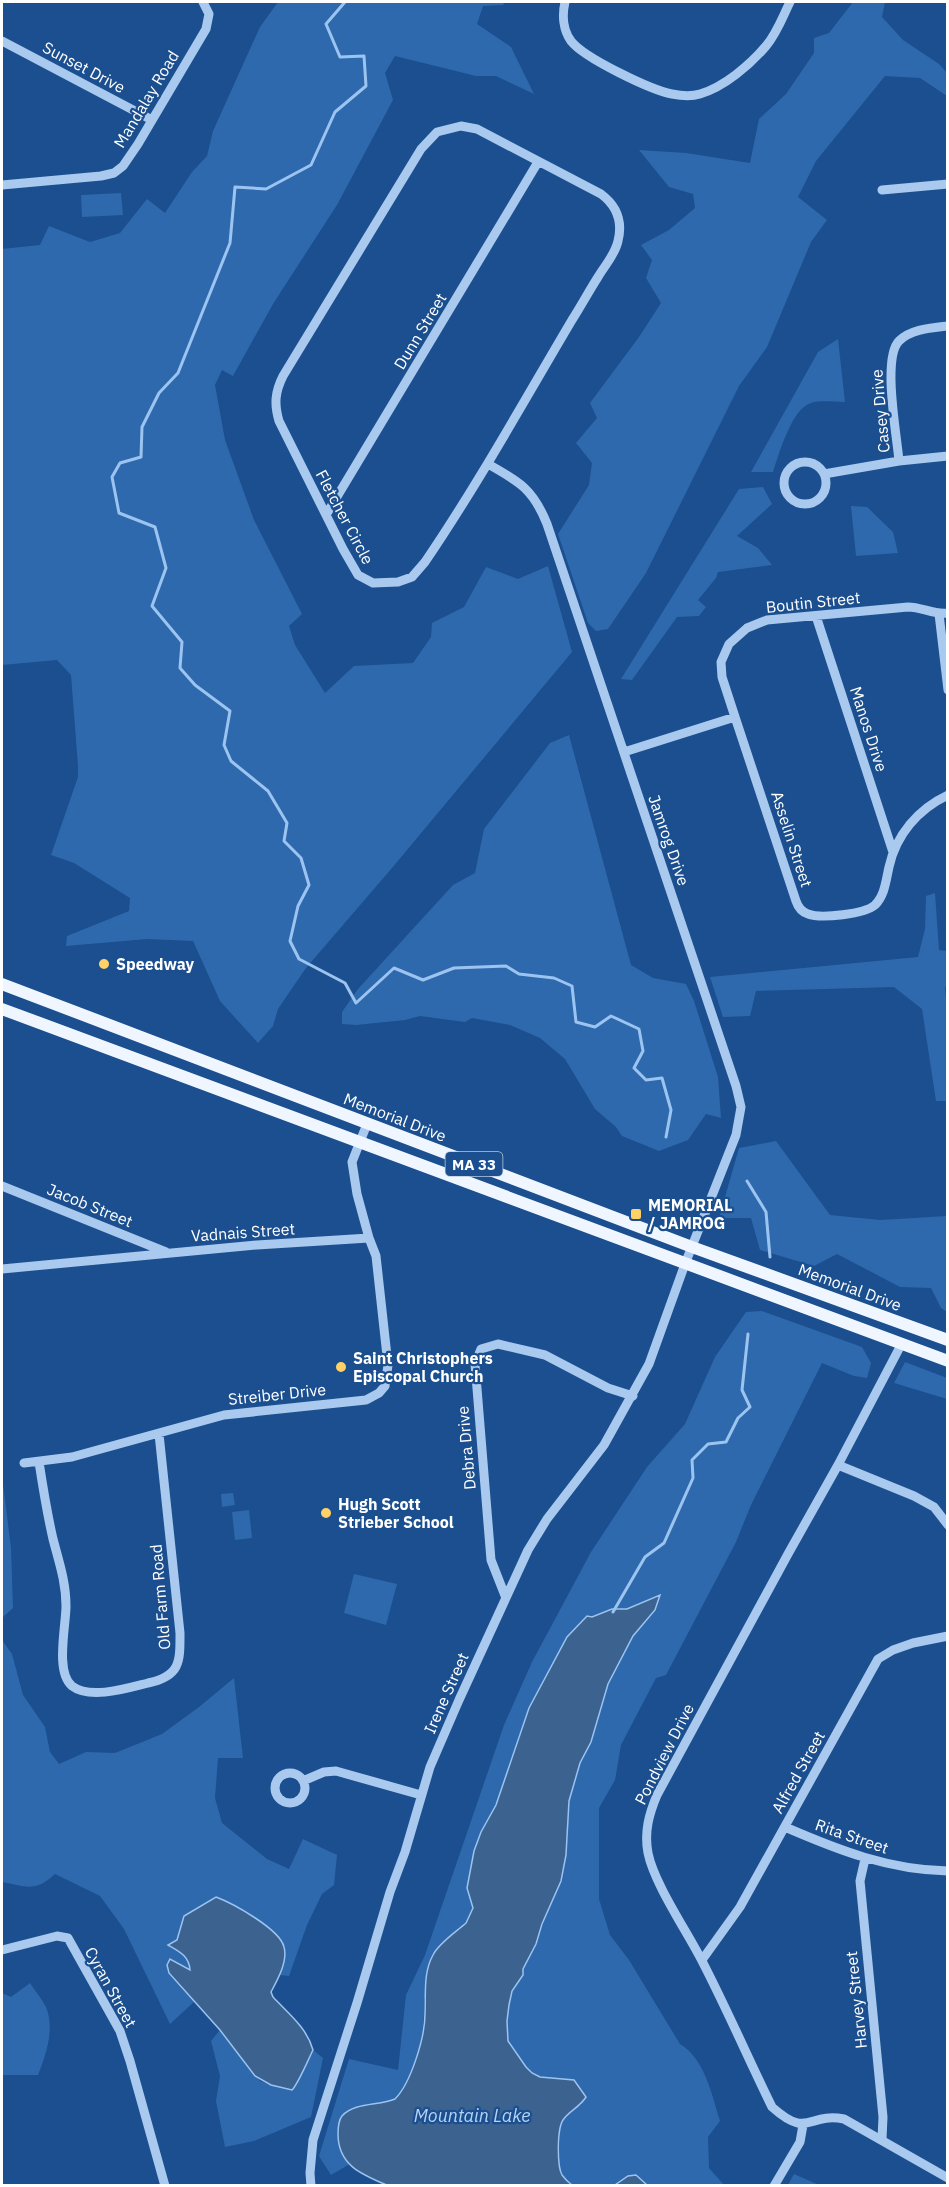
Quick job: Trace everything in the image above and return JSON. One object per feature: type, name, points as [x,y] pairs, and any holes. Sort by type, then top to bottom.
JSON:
[{"type":"main road","name":"Memorial Drive","points":[[2,984],[692,1247],[948,1340]]},
{"type":"main road","name":"MA 33","points":[[2,1009],[948,1361]]},
{"type":"street","name":"Mandalay Road","points":[[2,185],[70,180],[114,173],[123,166],[206,29],[209,14],[203,2]]},
{"type":"street","points":[[565,2],[563,17],[567,34],[583,53],[653,88],[666,93],[687,96],[702,94],[719,86],[758,55],[775,32],[790,2]]},
{"type":"street","name":"Sunset Drive","points":[[2,41],[152,120]]},
{"type":"street","name":"Fletcher Circle","points":[[472,127],[575,179],[606,197],[616,209],[619,220],[620,233],[612,257],[587,294],[488,464],[425,562],[412,577],[387,584],[373,583],[358,575],[348,560],[297,460],[276,411],[276,394],[283,376],[411,164],[431,137],[449,128],[472,127]]},
{"type":"street","name":"Dunn Street","points":[[326,515],[538,162]]},
{"type":"street","points":[[882,190],[948,184]]},
{"type":"street","name":"Casey Drive","points":[[899,461],[890,380],[893,349],[903,338],[912,333],[948,326]]},
{"type":"street","points":[[824,474],[899,461],[948,456]]},
{"type":"street","points":[[812,463],[824,474],[825,490],[815,502],[807,505],[795,503],[784,491],[785,475],[796,464],[812,463]]},
{"type":"street","name":"Jamrog Drive","points":[[488,464],[526,488],[542,513],[736,1086],[741,1107],[736,1135],[692,1247]]},
{"type":"street","name":"Boutin Street","points":[[735,717],[721,666],[723,654],[729,644],[742,631],[761,622],[908,607],[943,614]]},
{"type":"street","points":[[943,614],[948,690]]},
{"type":"street","name":"Manos Drive","points":[[816,616],[893,852]]},
{"type":"street","points":[[624,752],[735,717]]},
{"type":"street","name":"Asselin Street","points":[[735,717],[796,901],[800,909],[808,914],[854,913],[870,909],[878,902],[883,892],[893,852],[900,838],[917,816],[932,802],[948,795]]},
{"type":"street","points":[[367,1124],[352,1162],[357,1194],[369,1238]]},
{"type":"street","name":"Jacob Street","points":[[2,1186],[167,1253]]},
{"type":"street","name":"Vadnais Street","points":[[2,1269],[257,1245],[369,1238]]},
{"type":"street","name":"Streiber Drive","points":[[24,1463],[72,1457],[224,1415],[366,1400],[379,1393],[386,1386],[388,1365],[376,1256],[369,1238]]},
{"type":"street","name":"Irene Street","points":[[311,2186],[313,2140],[421,1795],[443,1734],[528,1550],[547,1519],[604,1445],[633,1396],[649,1364],[692,1247]]},
{"type":"street","name":"Debra Drive","points":[[506,1598],[491,1560],[475,1364],[481,1349],[498,1344],[545,1355],[608,1388],[633,1396]]},
{"type":"street","name":"Pondview Drive","points":[[803,2125],[793,2123],[772,2107],[702,1960],[659,1882],[648,1855],[646,1837],[648,1815],[901,1345]]},
{"type":"street","name":"Old Farm Road","points":[[39,1462],[44,1496],[63,1574],[65,1590],[64,1672],[70,1684],[80,1691],[108,1692],[156,1682],[180,1662],[180,1633],[159,1434]]},
{"type":"street","points":[[838,1465],[914,1496],[934,1507],[948,1525]]},
{"type":"street","name":"Alfred Street","points":[[702,1960],[740,1907],[878,1659],[893,1650],[913,1643],[948,1636]]},
{"type":"street","points":[[303,1781],[324,1772],[336,1771],[421,1795]]},
{"type":"street","name":"Rita Street","points":[[785,1827],[865,1859],[901,1867],[948,1871]]},
{"type":"street","name":"Harvey Street","points":[[865,1859],[860,1881],[883,2117],[882,2139]]},
{"type":"street","name":"Cyran Street","points":[[2,1950],[57,1936],[68,1938],[120,2031],[165,2186]]},
{"type":"street","points":[[774,2186],[800,2142],[803,2125],[831,2116],[844,2119],[882,2139],[948,2178]]},
{"type":"shaded area","points":[[278,2],[503,2],[504,5],[483,6],[477,24],[511,47],[534,94],[496,76],[476,76],[395,56],[385,73],[393,100],[337,205],[273,304],[233,376],[222,370],[215,385],[225,440],[254,520],[302,614],[289,626],[295,645],[325,693],[354,666],[413,663],[431,637],[432,623],[464,607],[486,567],[518,579],[548,566],[572,652],[306,968],[278,1009],[273,1026],[258,1043],[220,1001],[193,941],[147,939],[66,946],[67,936],[129,911],[130,898],[74,863],[51,855],[78,777],[71,675],[57,660],[2,665],[2,249],[40,245],[49,226],[90,242],[120,233],[147,199],[165,213],[192,172],[207,156],[213,131],[260,27]]},
{"type":"shaded area","points":[[853,2],[885,2],[882,17],[903,40],[939,64],[947,73],[947,96],[920,78],[885,76],[816,161],[798,197],[827,220],[811,242],[767,347],[739,386],[646,573],[608,629],[596,631],[588,623],[558,534],[589,485],[592,463],[576,443],[597,418],[590,403],[661,303],[646,278],[652,260],[641,245],[669,230],[695,208],[693,194],[669,187],[639,150],[686,153],[750,163],[759,119],[786,94],[814,53],[814,38],[829,33]]},
{"type":"shaded area","points":[[121,193],[123,215],[82,217],[81,195]]},
{"type":"shaded area","points":[[838,339],[845,402],[819,402],[804,407],[792,422],[773,472],[751,472],[818,352]]},
{"type":"shaded area","points":[[763,487],[772,504],[737,536],[758,548],[772,565],[718,572],[716,578],[698,600],[706,607],[699,616],[677,617],[632,680],[621,679],[739,489]]},
{"type":"shaded area","points":[[851,506],[867,507],[893,532],[898,553],[856,556]]},
{"type":"shaded area","points":[[569,735],[631,965],[653,978],[686,984],[694,1001],[718,1077],[721,1118],[706,1114],[688,1140],[659,1151],[622,1136],[616,1127],[595,1109],[565,1059],[540,1038],[510,1025],[472,1018],[465,1022],[420,1016],[405,1020],[356,1025],[342,1024],[342,1012],[358,989],[453,885],[475,873],[484,829],[550,743]]},
{"type":"shaded area","points":[[935,893],[939,950],[947,951],[945,988],[948,1018],[947,1101],[936,1101],[922,1009],[894,987],[756,991],[750,1016],[723,1017],[710,977],[918,957],[925,929],[926,896]]},
{"type":"shaded area","points":[[776,1141],[830,1215],[880,1220],[947,1216],[947,1312],[941,1308],[931,1288],[900,1287],[837,1254],[814,1266],[760,1250],[751,1218],[719,1218],[739,1148]]},
{"type":"shaded area","points":[[762,1311],[862,1347],[871,1363],[867,1378],[854,1376],[822,1363],[751,1505],[736,1542],[666,1675],[656,1678],[621,1745],[615,1780],[599,1808],[599,1899],[610,1935],[629,1960],[680,2044],[689,2051],[702,2068],[720,2121],[708,2137],[709,2168],[724,2185],[647,2185],[636,2175],[628,2176],[615,2185],[571,2185],[559,2167],[560,2123],[582,2104],[574,2080],[540,2077],[532,2073],[508,2041],[507,2021],[512,1991],[523,1975],[523,1969],[536,1944],[566,1855],[569,1801],[580,1763],[591,1742],[608,1684],[633,1636],[655,1610],[659,1595],[627,1609],[612,1609],[592,1617],[546,1675],[529,1708],[496,1805],[481,1832],[474,1851],[467,1887],[473,1908],[424,1999],[421,2038],[409,2079],[395,2099],[353,2109],[343,2131],[340,2145],[344,2158],[350,2164],[331,2175],[319,2156],[349,2059],[398,2070],[406,1995],[425,1955],[504,1725],[532,1662],[591,1552],[647,1467],[685,1424],[715,1357],[746,1312]]},
{"type":"shaded area","points":[[905,1362],[947,1378],[947,1399],[894,1383]]},
{"type":"shaded area","points":[[2,1476],[11,1548],[13,1608],[3,1617],[2,1632]]},
{"type":"shaded area","points":[[233,1493],[235,1505],[222,1507],[221,1494]]},
{"type":"shaded area","points":[[249,1510],[252,1538],[235,1540],[232,1512]]},
{"type":"shaded area","points":[[354,1574],[397,1584],[386,1625],[344,1613]]},
{"type":"shaded area","points":[[2,1640],[12,1654],[23,1695],[45,1727],[50,1752],[59,1764],[86,1752],[115,1753],[162,1734],[234,1678],[243,1758],[218,1758],[215,1798],[222,1823],[267,1859],[289,1869],[303,1839],[337,1855],[334,1885],[322,1894],[307,1925],[289,1976],[280,1975],[285,1955],[184,1916],[177,1940],[169,1945],[186,1958],[191,1971],[170,1959],[167,1965],[169,1973],[195,2001],[170,2024],[124,1929],[100,1896],[55,1874],[42,1884],[30,1887],[2,1882]]},
{"type":"shaded area","points":[[30,1983],[49,2015],[50,2033],[44,2059],[38,2075],[2,2075],[2,1993],[11,1997]]},
{"type":"shaded area","points":[[220,2030],[260,2081],[271,2085],[294,2088],[313,2050],[323,2058],[311,2117],[254,2141],[225,2147],[216,2101],[220,2076],[211,2041]]},
{"type":"shaded area","points":[[794,2174],[819,2185],[788,2185]]},
{"type":"water","name":"Mountain Lake","points":[[660,1595],[655,1610],[633,1636],[608,1684],[591,1742],[580,1763],[569,1801],[566,1855],[561,1881],[536,1944],[523,1969],[523,1975],[512,1991],[509,2005],[508,2041],[526,2067],[540,2077],[574,2080],[586,2097],[563,2120],[560,2131],[560,2170],[572,2185],[389,2186],[370,2178],[347,2162],[342,2154],[338,2134],[340,2120],[354,2108],[395,2099],[412,2071],[423,2035],[426,1976],[430,1962],[439,1946],[466,1923],[473,1908],[467,1888],[474,1851],[481,1832],[496,1805],[529,1708],[567,1637],[587,1616],[592,1617],[612,1609],[627,1609]]},
{"type":"water","points":[[216,1897],[265,1925],[281,1940],[284,1947],[283,1964],[271,1992],[302,2028],[313,2050],[292,2090],[271,2085],[255,2076],[220,2030],[169,1973],[167,1965],[170,1959],[190,1970],[186,1958],[168,1945],[177,1940],[184,1916]]},
{"type":"water","points":[[636,2175],[647,2185],[615,2185],[628,2176]]},
{"type":"waterway","points":[[345,2],[326,24],[340,57],[364,56],[366,86],[335,112],[311,165],[266,189],[235,187],[230,243],[178,373],[159,393],[142,427],[141,457],[120,463],[112,477],[119,513],[155,527],[166,568],[152,606],[182,642],[180,668],[195,685],[230,711],[224,745],[231,761],[268,791],[287,823],[284,841],[301,858],[309,885],[298,906],[290,941],[299,959],[345,983],[356,1003],[394,968],[423,980],[454,968],[506,966],[519,974],[554,978],[572,986],[576,1022],[595,1027],[611,1016],[639,1029],[643,1051],[634,1068],[646,1080],[662,1078],[671,1110],[666,1137]]},
{"type":"waterway","points":[[747,1181],[766,1212],[770,1257]]},
{"type":"waterway","points":[[613,1612],[645,1557],[664,1543],[693,1478],[692,1460],[708,1444],[726,1442],[738,1418],[750,1407],[742,1390],[748,1334]]},
{"type":"place","name":"Speedway","points":[[104,964]]},
{"type":"place","name":"MEMORIAL / JAMROG","points":[[636,1214]]},
{"type":"place","name":"Saint Christophers Episcopal Church","points":[[341,1367]]},
{"type":"place","name":"Hugh Scott Strieber School","points":[[326,1513]]}]
